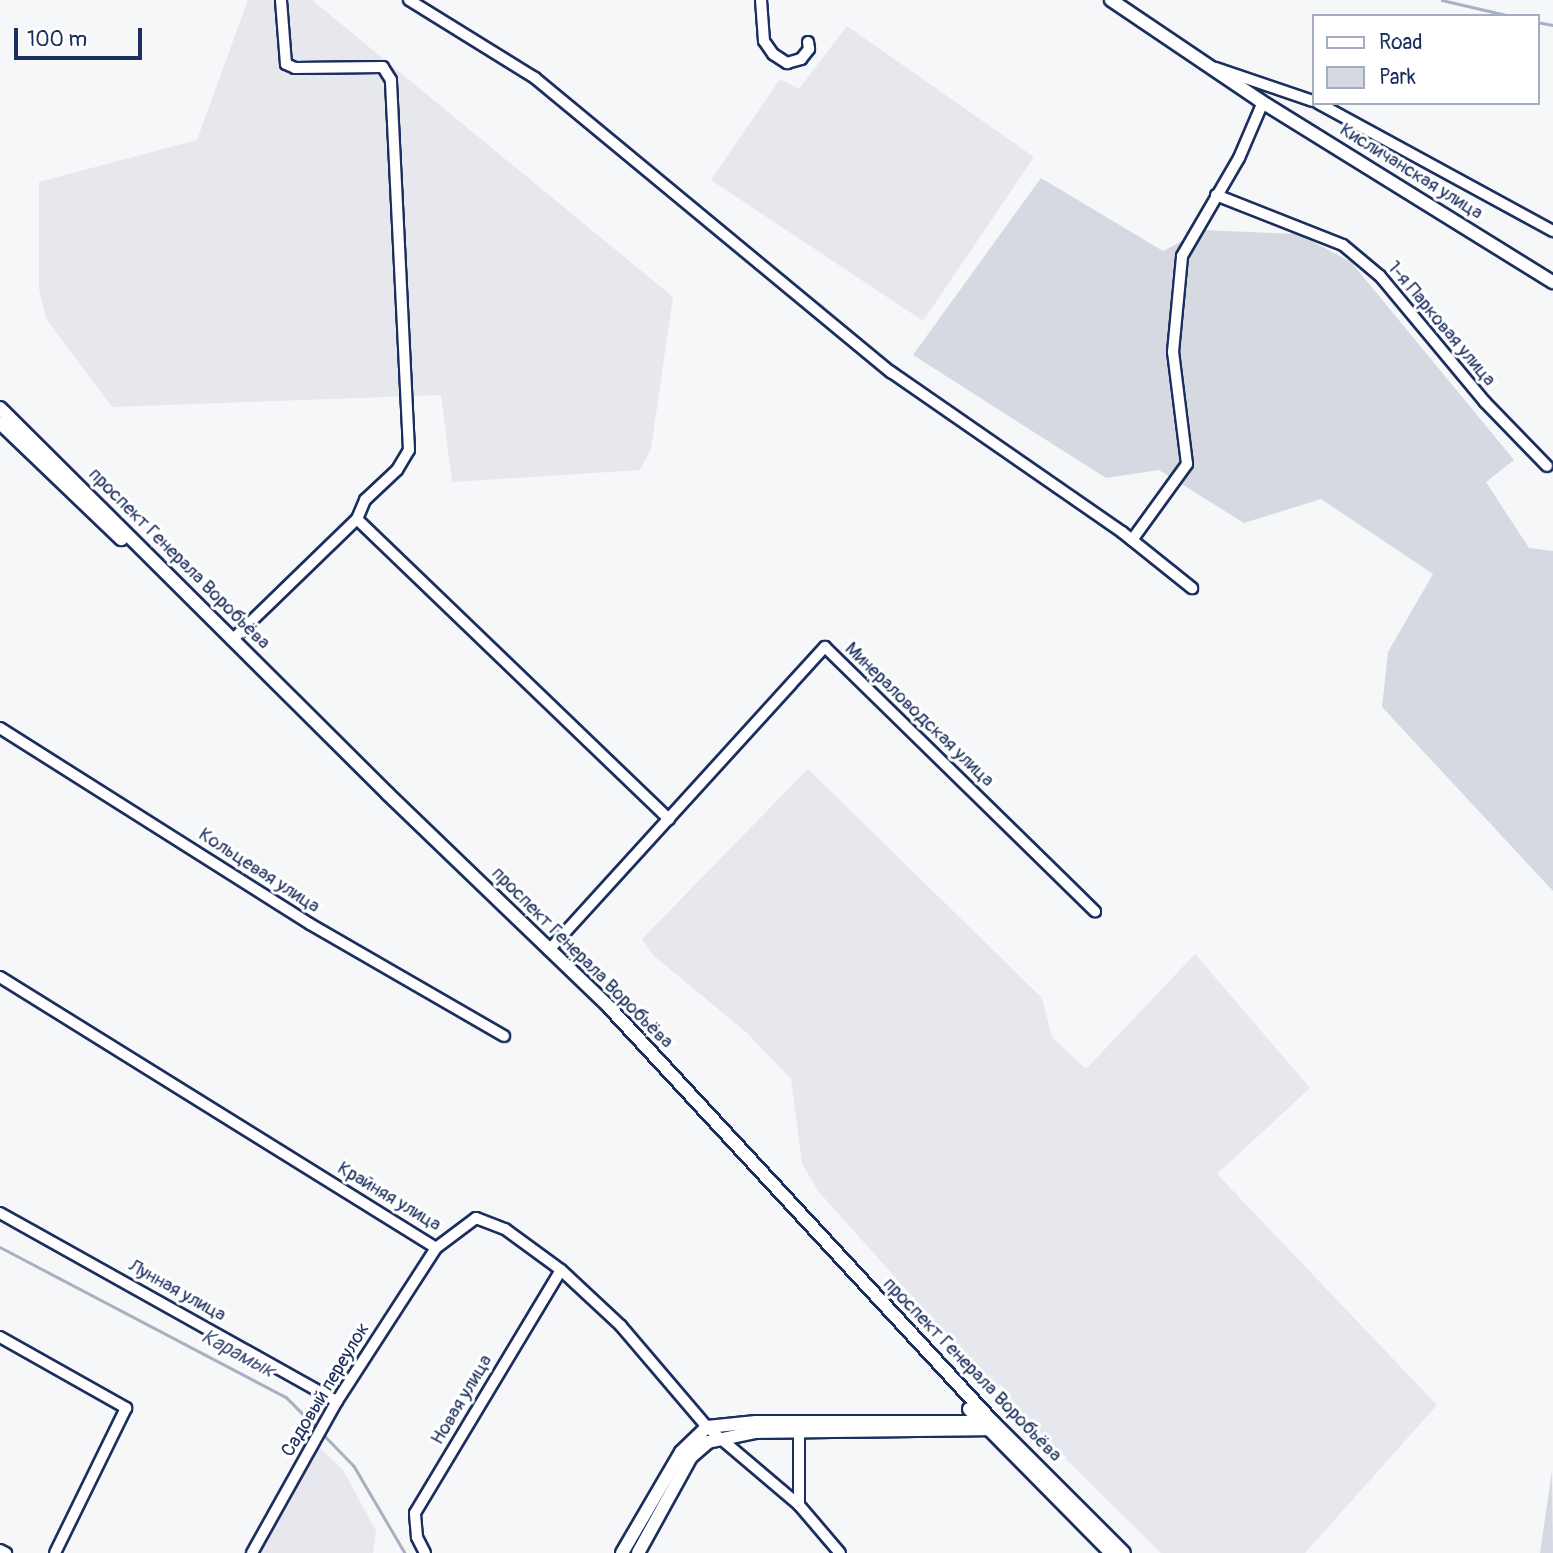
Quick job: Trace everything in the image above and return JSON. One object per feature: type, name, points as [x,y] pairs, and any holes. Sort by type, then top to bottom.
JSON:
[{"type":"main road","name":"Кисличанская улица","points":[[1111,0],[1263,103],[1553,282]]},
{"type":"main road","points":[[0,408],[24,437]]},
{"type":"main road","points":[[0,423],[24,437]]},
{"type":"main road","name":"проспект Генерала Воробьёва","points":[[24,437],[610,1008],[990,1426],[1124,1553]]},
{"type":"main road","name":"проспект Генерала Воробьёва","points":[[24,437],[601,1011],[1111,1553]]},
{"type":"main road","points":[[622,1553],[681,1452],[707,1427],[756,1422],[990,1426]]},
{"type":"main road","points":[[638,1553],[691,1457],[708,1442],[756,1432],[990,1426]]},
{"type":"street","points":[[232,640],[357,519],[365,500],[397,470],[409,450],[392,87],[383,68],[295,68],[286,64],[281,0]]},
{"type":"street","points":[[409,0],[535,78],[891,372],[1132,540],[1192,588]]},
{"type":"street","points":[[761,0],[765,41],[773,54],[787,64],[801,59],[809,50],[808,42]]},
{"type":"street","points":[[1209,66],[1312,101]]},
{"type":"street","points":[[1132,540],[1187,464],[1173,352],[1182,256],[1239,158],[1263,103]]},
{"type":"street","points":[[1322,105],[1553,231]]},
{"type":"street","name":"1-я Парковая улица","points":[[1216,195],[1343,245],[1381,276],[1485,402],[1547,466]]},
{"type":"street","points":[[357,519],[669,819]]},
{"type":"street","name":"Минераловодская улица","points":[[549,950],[825,647],[1095,911]]},
{"type":"street","name":"Кольцевая улица","points":[[0,728],[310,924],[504,1036]]},
{"type":"street","name":"Крайняя улица","points":[[0,978],[436,1248],[476,1217],[505,1229],[561,1270],[621,1326],[707,1427],[799,1505],[840,1553]]},
{"type":"street","name":"Лунная улица","points":[[0,1213],[337,1401]]},
{"type":"street","name":"Садовый переулок","points":[[252,1553],[337,1401],[436,1248]]},
{"type":"street","name":"Новая улица","points":[[425,1553],[416,1537],[415,1513],[561,1270]]},
{"type":"street","points":[[0,1337],[126,1408],[55,1553]]},
{"type":"street","points":[[799,1432],[799,1505]]},
{"type":"street","points":[[0,1550],[6,1553]]},
{"type":"shaded area","points":[[248,0],[312,0],[673,297],[651,449],[640,470],[452,482],[441,395],[112,407],[46,319],[39,288],[39,182],[197,140]]},
{"type":"shaded area","points":[[847,26],[1034,157],[923,321],[711,180],[780,79],[799,89]]},
{"type":"shaded area","points":[[808,769],[1042,998],[1052,1037],[1086,1069],[1195,954],[1310,1088],[1217,1174],[1437,1405],[1305,1553],[1161,1553],[999,1393],[818,1191],[802,1163],[791,1079],[747,1033],[653,955],[642,939]]},
{"type":"shaded area","points":[[317,1445],[343,1470],[376,1531],[373,1553],[258,1553]]},
{"type":"green space","points":[[1041,178],[1163,251],[1203,230],[1298,234],[1351,262],[1514,460],[1486,482],[1529,548],[1553,551],[1553,891],[1382,707],[1388,652],[1433,574],[1321,499],[1244,523],[1159,470],[1106,478],[913,355]]},
{"type":"green space","points":[[1552,1471],[1553,1553],[1540,1553]]},
{"type":"waterway","points":[[1442,0],[1502,14]]},
{"type":"waterway","points":[[1539,22],[1553,25]]},
{"type":"waterway","name":"Карамык","points":[[0,1247],[286,1397],[317,1428]]},
{"type":"waterway","name":"Карамык","points":[[322,1433],[354,1466],[405,1553]]}]
